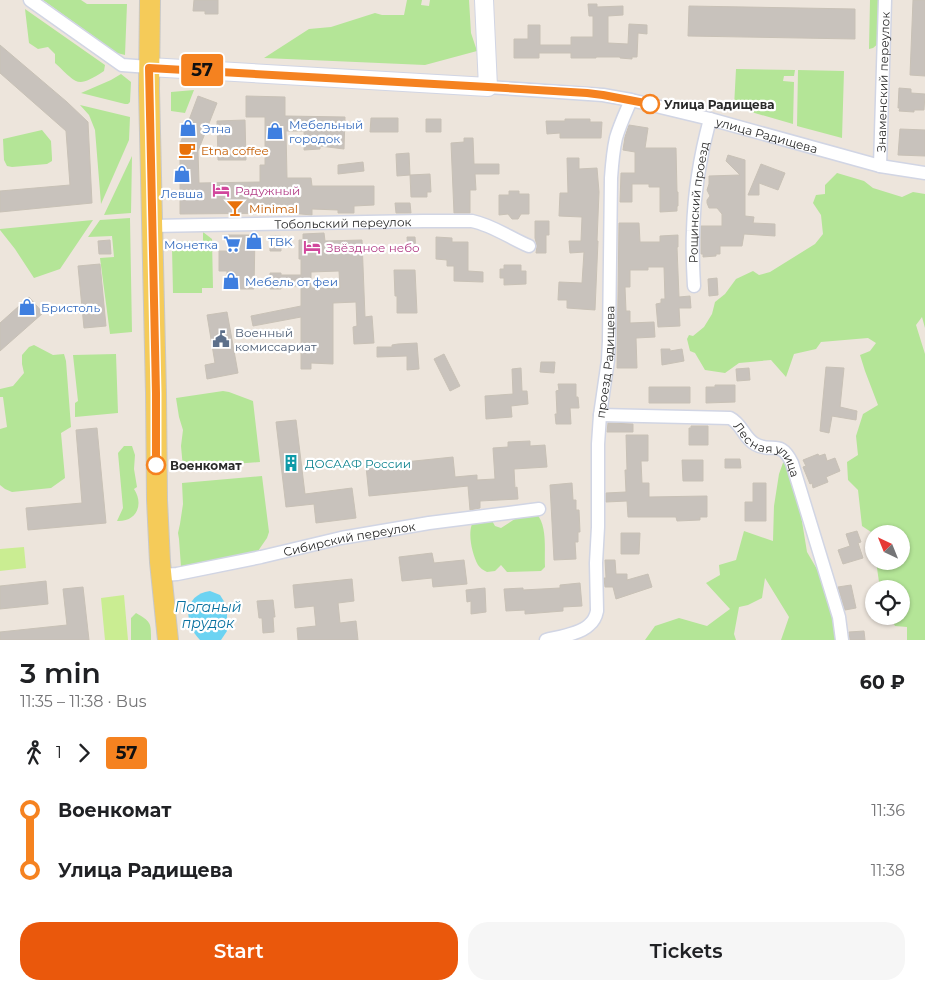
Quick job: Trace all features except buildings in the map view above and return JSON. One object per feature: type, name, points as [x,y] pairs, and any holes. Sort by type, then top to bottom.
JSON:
[{"type":"main road","points":[[150,0],[149,68],[157,500],[168,640]]},
{"type":"main road","points":[[484,0],[488,87]]},
{"type":"main road","name":"улица Радищева","points":[[149,68],[488,87]]},
{"type":"street","name":"улица Радищева","points":[[30,0],[122,65],[149,68]]},
{"type":"street","name":"Знаменский переулок","points":[[880,166],[884,0]]},
{"type":"street","name":"улица Радищева","points":[[488,87],[603,95],[631,100],[880,166],[925,173]]},
{"type":"street","name":"проезд Радищева","points":[[546,640],[579,631],[590,624],[598,611],[596,562],[598,444],[609,341],[611,178],[616,138],[631,100]]},
{"type":"street","name":"Рощинский проезд","points":[[694,286],[693,232],[697,183],[710,120]]},
{"type":"street","name":"Тобольский переулок","points":[[152,226],[472,221],[480,222],[529,246]]},
{"type":"street","name":"Лесная улица","points":[[600,414],[730,418],[739,424],[753,443],[761,447],[778,447],[783,449],[792,463],[839,617],[842,640]]},
{"type":"street","name":"Сибирский переулок","points":[[162,575],[177,574],[350,536],[429,523],[539,510]]},
{"type":"green space","points":[[43,0],[81,0],[87,4],[127,4],[125,55],[117,53]]},
{"type":"green space","points":[[407,0],[422,0],[421,5],[429,6],[430,0],[469,0],[471,33],[477,51],[425,65],[264,58],[309,29],[331,27],[375,13],[382,15],[404,15]]},
{"type":"green space","points":[[870,0],[879,0],[879,43],[869,49]]},
{"type":"green space","points":[[25,9],[105,65],[104,71],[82,82],[73,80],[55,63],[55,54],[48,47],[38,49],[29,43]]},
{"type":"green space","points":[[736,69],[795,70],[794,76],[784,76],[783,81],[794,82],[793,124],[734,107]]},
{"type":"green space","points":[[798,70],[844,71],[842,138],[797,126]]},
{"type":"green space","points":[[121,74],[131,82],[130,102],[128,104],[81,93],[111,80]]},
{"type":"green space","points":[[194,90],[185,113],[171,111],[171,92]]},
{"type":"green space","points":[[80,105],[130,117],[129,140],[101,204],[95,130],[89,115]]},
{"type":"green space","points":[[42,130],[51,141],[52,161],[47,164],[7,166],[4,160],[3,139]]},
{"type":"green space","points":[[132,156],[131,213],[104,215]]},
{"type":"green space","points":[[837,173],[864,181],[873,188],[902,197],[913,192],[925,194],[925,328],[922,317],[916,325],[925,354],[925,640],[907,640],[907,627],[894,625],[910,625],[910,580],[879,580],[877,570],[910,570],[910,525],[865,525],[865,528],[862,526],[858,490],[848,480],[847,462],[858,455],[856,436],[863,414],[878,405],[860,355],[870,351],[876,343],[868,338],[821,342],[816,349],[794,354],[786,377],[771,360],[739,363],[725,373],[705,370],[695,353],[690,351],[687,339],[689,335],[693,336],[704,327],[712,314],[715,302],[725,294],[736,279],[753,271],[759,275],[770,272],[815,244],[823,234],[821,215],[813,203],[816,195],[825,194],[825,185]]},
{"type":"green space","points":[[130,218],[132,332],[110,334],[100,258],[114,257],[112,236],[88,237],[100,220]]},
{"type":"green space","points":[[93,220],[60,269],[34,278],[0,230],[0,229]]},
{"type":"green space","points":[[203,232],[212,239],[213,288],[202,288],[202,293],[173,293],[172,248],[169,242],[203,241]]},
{"type":"green space","points":[[34,345],[53,355],[64,354],[66,361],[71,427],[61,433],[65,478],[51,488],[12,492],[0,485],[0,429],[7,427],[3,397],[0,397],[0,389],[13,386],[24,373],[22,355],[29,347]]},
{"type":"green space","points":[[116,354],[118,413],[75,417],[75,403],[78,401],[73,355]]},
{"type":"green space","points":[[223,391],[253,401],[260,462],[183,468],[181,446],[183,430],[176,398]]},
{"type":"green space","points":[[124,446],[132,446],[135,455],[134,469],[137,487],[134,489],[137,495],[138,506],[137,511],[130,519],[117,521],[123,508],[118,453]]},
{"type":"green space","points":[[784,460],[799,503],[807,552],[821,576],[835,623],[836,640],[781,640],[789,617],[765,578],[762,598],[739,607],[734,634],[736,640],[645,640],[655,626],[679,618],[707,626],[730,609],[706,583],[720,575],[719,565],[736,560],[744,531],[773,541],[774,506],[779,474]]},
{"type":"green space","points":[[262,476],[269,532],[258,551],[181,567],[178,533],[183,504],[182,483]]},
{"type":"green space","points":[[536,513],[540,518],[545,538],[545,567],[541,571],[507,572],[501,565],[495,571],[487,572],[478,565],[471,543],[470,531],[473,522],[491,519],[495,526],[501,528],[521,515]]},
{"type":"green space","points":[[24,547],[26,568],[0,571],[0,549]]},
{"type":"green space","points":[[124,595],[128,640],[105,640],[101,598]]},
{"type":"green space","points":[[136,613],[150,624],[151,640],[131,640],[131,618]]},
{"type":"water","name":"Поганый прудок","points":[[210,591],[220,595],[225,603],[227,631],[221,640],[200,640],[189,619],[188,611],[194,598]]},
{"type":"bus line","name":"57","points":[[156,465],[149,68],[587,93],[650,104]]},
{"type":"place","name":"Улица Радищева","points":[[650,104]]},
{"type":"place","name":"Этна","points":[[188,128]]},
{"type":"place","name":"Мебельный городок","points":[[275,131]]},
{"type":"place","name":"Etna coffee","points":[[187,150]]},
{"type":"place","name":"Левша","points":[[182,174]]},
{"type":"place","name":"Радужный","points":[[221,190]]},
{"type":"place","name":"Minimal","points":[[235,208]]},
{"type":"place","name":"TBK","points":[[254,241]]},
{"type":"place","name":"Монетка","points":[[232,244]]},
{"type":"place","name":"Звёздное небо","points":[[312,247]]},
{"type":"place","name":"Мебель от феи","points":[[231,281]]},
{"type":"place","name":"Бристоль","points":[[27,307]]},
{"type":"place","name":"Военный комиссариат","points":[[221,339]]},
{"type":"place","name":"ДОСААФ России","points":[[291,463]]},
{"type":"place","name":"Военкомат","points":[[156,465]]}]
